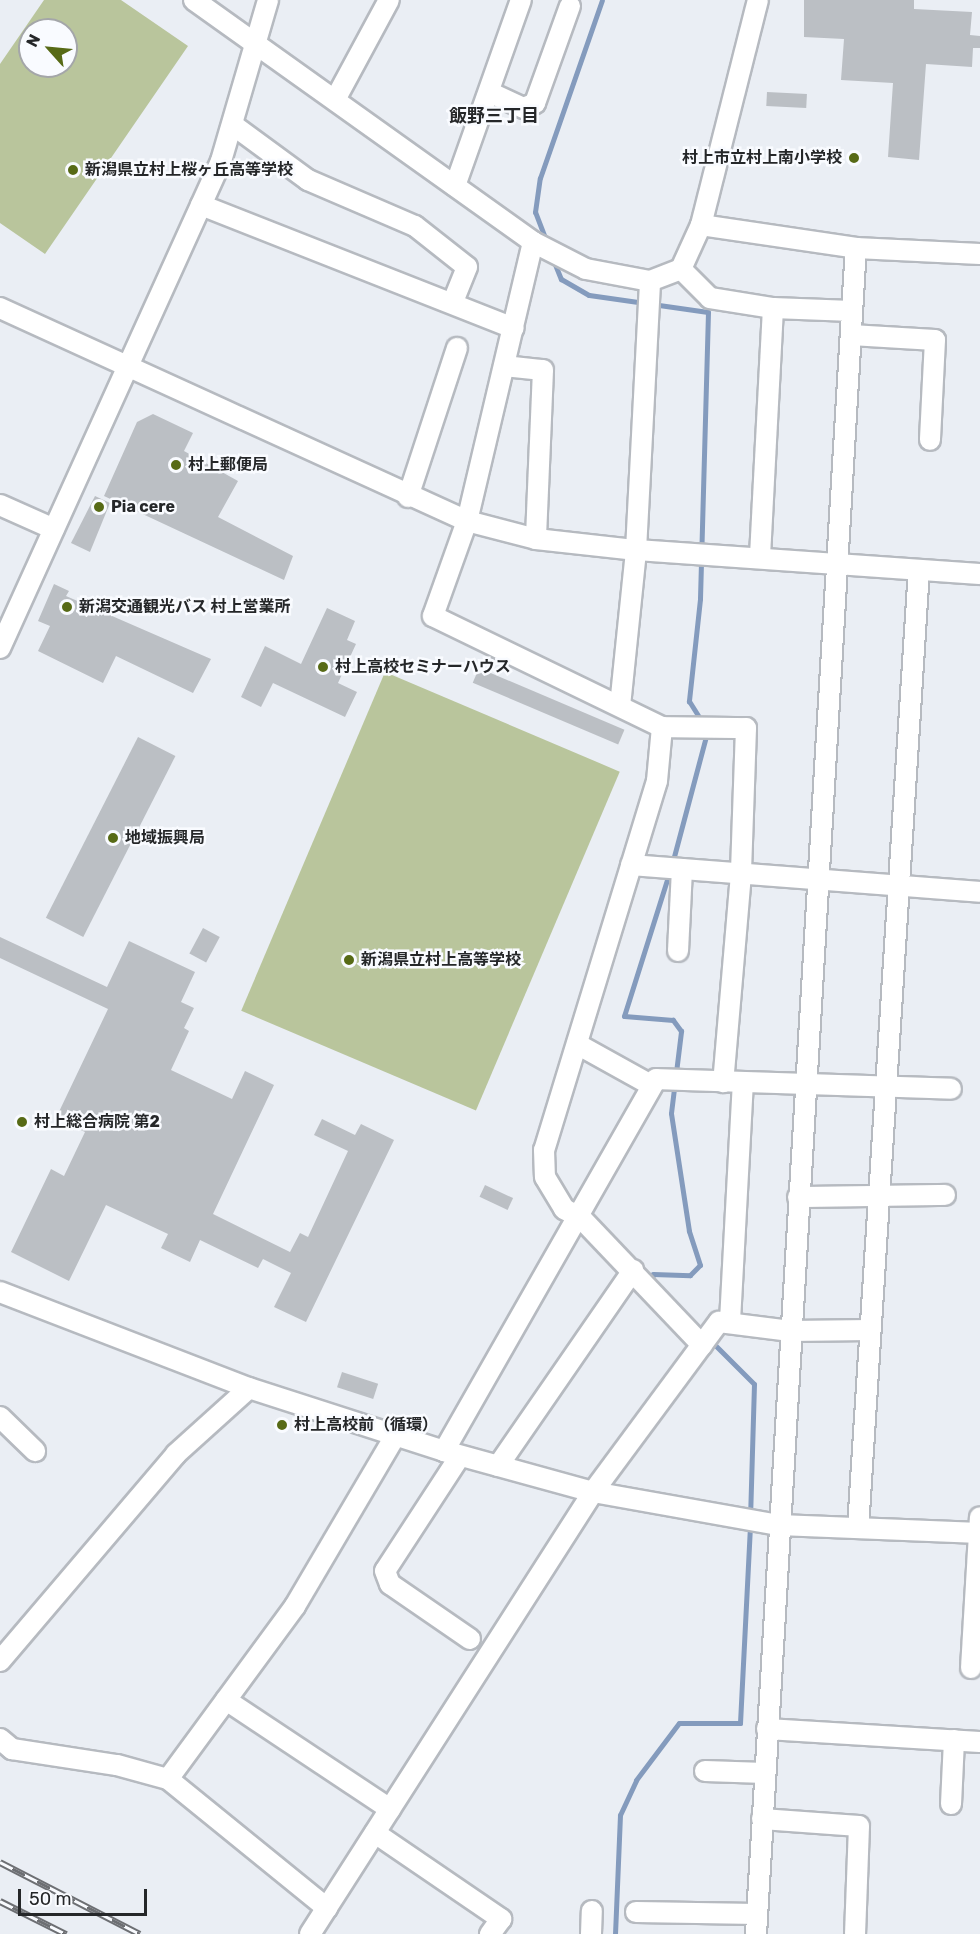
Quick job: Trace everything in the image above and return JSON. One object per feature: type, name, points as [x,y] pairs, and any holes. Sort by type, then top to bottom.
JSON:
[{"type":"street","points":[[194,0],[258,42],[336,102],[336,98],[389,0]]},
{"type":"street","points":[[0,648],[201,205],[233,125],[268,0]]},
{"type":"street","points":[[455,186],[521,0]]},
{"type":"street","points":[[336,98],[533,242],[586,269],[650,281],[681,269],[701,225],[758,0]]},
{"type":"street","points":[[489,92],[524,108],[535,103],[570,6]]},
{"type":"street","points":[[233,125],[308,180],[415,226],[467,267],[453,302]]},
{"type":"street","points":[[201,205],[453,302],[514,328]]},
{"type":"street","points":[[701,225],[856,248],[980,254]]},
{"type":"street","points":[[533,242],[467,521],[433,616],[662,727],[746,728],[741,874],[723,1082]]},
{"type":"street","points":[[766,1934],[756,1934],[762,1819],[856,248]]},
{"type":"street","points":[[681,269],[710,298],[773,308],[852,311]]},
{"type":"street","points":[[620,706],[636,550],[650,281]]},
{"type":"street","points":[[0,308],[408,497],[467,521],[536,539],[636,550],[760,556],[980,574]]},
{"type":"street","points":[[760,556],[773,308]]},
{"type":"street","points":[[851,335],[935,340],[930,440]]},
{"type":"street","points":[[408,497],[458,348]]},
{"type":"street","points":[[504,366],[543,370],[536,539]]},
{"type":"street","points":[[0,505],[54,529]]},
{"type":"street","points":[[858,1528],[897,886],[919,570]]},
{"type":"street","points":[[662,727],[657,781],[544,1150],[545,1178],[555,1198],[580,1217],[702,1345]]},
{"type":"street","points":[[631,865],[980,892]]},
{"type":"street","points":[[678,951],[682,869]]},
{"type":"street","points":[[577,1044],[651,1085]]},
{"type":"street","points":[[470,1639],[390,1584],[385,1571],[452,1454],[656,1079],[951,1089]]},
{"type":"street","points":[[730,1321],[743,1082]]},
{"type":"street","points":[[798,1197],[878,1198],[945,1195]]},
{"type":"street","points":[[498,1466],[633,1270]]},
{"type":"street","points":[[0,1292],[249,1388],[452,1454],[593,1492],[779,1525],[858,1528],[980,1528],[971,1668]]},
{"type":"street","points":[[310,1934],[593,1492],[719,1322],[730,1321],[790,1331],[870,1330]]},
{"type":"street","points":[[0,1662],[176,1454],[249,1388]]},
{"type":"street","points":[[0,1417],[35,1450]]},
{"type":"street","points":[[168,1779],[295,1606],[395,1436]]},
{"type":"street","points":[[226,1700],[390,1809]]},
{"type":"street","points":[[767,1729],[980,1742]]},
{"type":"street","points":[[0,1739],[12,1749],[117,1765],[168,1779],[327,1908]]},
{"type":"street","points":[[951,1804],[954,1740]]},
{"type":"street","points":[[705,1771],[765,1773]]},
{"type":"street","points":[[762,1819],[859,1826],[855,1934]]},
{"type":"street","points":[[375,1833],[501,1919],[490,1934]]},
{"type":"street","points":[[591,1934],[592,1911]]},
{"type":"street","points":[[636,1912],[757,1914]]},
{"type":"green space","points":[[44,0],[121,0],[188,46],[45,254],[0,223],[0,64],[18,38],[18,78],[78,78],[78,18],[32,18]]},
{"type":"green space","points":[[385,672],[620,772],[476,1110],[241,1011]]},
{"type":"building","points":[[804,0],[914,0],[914,9],[972,12],[970,35],[980,36],[980,48],[973,48],[972,67],[926,64],[919,160],[888,157],[893,83],[841,80],[844,39],[804,37]]},
{"type":"building","points":[[767,92],[807,94],[806,108],[766,106]]},
{"type":"building","points":[[153,414],[193,433],[184,451],[238,481],[218,517],[293,556],[284,580],[104,496],[137,422]]},
{"type":"building","points":[[95,496],[110,503],[90,552],[71,543]]},
{"type":"building","points":[[54,584],[69,591],[66,596],[211,659],[193,693],[116,656],[103,683],[38,651],[50,626],[38,621]]},
{"type":"building","points":[[327,608],[355,621],[347,640],[356,644],[338,683],[357,692],[345,717],[273,683],[261,707],[241,697],[265,646],[301,664]]},
{"type":"building","points":[[479,668],[624,730],[618,744],[473,683]]},
{"type":"building","name":"地域振興局","points":[[138,737],[175,756],[83,937],[46,918]]},
{"type":"building","points":[[203,928],[220,937],[206,963],[189,954]]},
{"type":"building","points":[[0,937],[107,987],[129,941],[195,972],[181,1002],[194,1008],[184,1028],[189,1031],[171,1070],[232,1099],[245,1071],[274,1085],[213,1214],[290,1252],[300,1233],[308,1237],[348,1151],[314,1135],[322,1119],[355,1135],[361,1124],[394,1140],[306,1322],[274,1307],[291,1273],[263,1259],[258,1268],[200,1240],[190,1262],[161,1248],[168,1234],[106,1205],[69,1281],[11,1252],[51,1169],[64,1176],[85,1132],[56,1118],[108,1009],[0,958]]},
{"type":"building","points":[[485,1185],[513,1198],[508,1210],[480,1197]]},
{"type":"building","points":[[342,1372],[378,1384],[373,1399],[337,1387]]},
{"type":"waterway","points":[[547,243],[535,212],[540,178],[602,0]]},
{"type":"waterway","points":[[552,257],[561,279],[589,295],[708,312],[700,599],[689,701],[703,723]]},
{"type":"waterway","points":[[672,864],[707,732]]},
{"type":"waterway","points":[[651,1284],[653,1274],[690,1275],[700,1265],[689,1231],[671,1113],[681,1031],[673,1020],[624,1016],[669,873]]},
{"type":"waterway","points":[[710,1340],[754,1384],[750,1516]]},
{"type":"waterway","points":[[615,1934],[620,1815],[636,1780],[679,1723],[740,1723],[750,1525]]},
{"type":"railway","points":[[0,1862],[140,1934]]},
{"type":"railway","points":[[0,1901],[66,1934]]},
{"type":"place","name":"村上市立村上南小学校","points":[[854,158]]},
{"type":"place","name":"新潟県立村上桜ヶ丘高等学校","points":[[73,170]]},
{"type":"place","name":"村上郵便局","points":[[176,465]]},
{"type":"place","name":"Pia cere","points":[[99,507]]},
{"type":"place","name":"新潟交通観光バス 村上営業所","points":[[67,607]]},
{"type":"place","name":"村上高校セミナーハウス","points":[[323,667]]},
{"type":"place","name":"地域振興局","points":[[113,838]]},
{"type":"place","name":"新潟県立村上高等学校","points":[[349,960]]},
{"type":"place","name":"村上総合病院 第2","points":[[22,1122]]},
{"type":"place","name":"村上高校前（循環）","points":[[282,1425]]},
{"type":"district","name":"飯野三丁目","points":[[494,116]]}]
